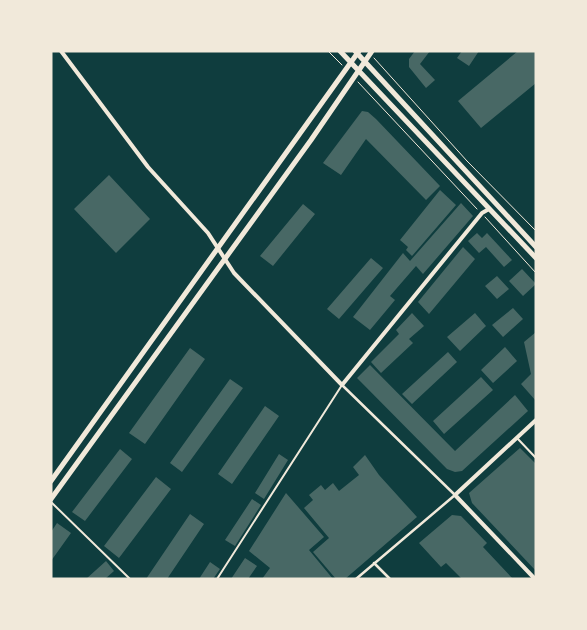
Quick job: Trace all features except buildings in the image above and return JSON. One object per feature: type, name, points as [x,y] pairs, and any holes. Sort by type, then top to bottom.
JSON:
[{"type":"main road","points":[[340,51],[536,258]]},
{"type":"main road","points":[[51,481],[347,70],[357,52],[536,247]]},
{"type":"main road","points":[[51,500],[371,53]]},
{"type":"street","points":[[61,51],[148,167],[219,248],[234,273],[342,385],[454,495],[535,579]]},
{"type":"street","points":[[342,385],[482,213],[489,209]]},
{"type":"street","points":[[356,579],[454,495],[536,420]]},
{"type":"street","points":[[374,563],[390,579]]},
{"type":"lane","points":[[217,579],[342,385]]},
{"type":"lane","points":[[517,438],[536,458]]},
{"type":"lane","points":[[51,500],[130,579]]},
{"type":"path","points":[[328,51],[347,70]]},
{"type":"path","points":[[371,53],[467,161],[536,231]]},
{"type":"path","points":[[354,78],[536,273]]}]
